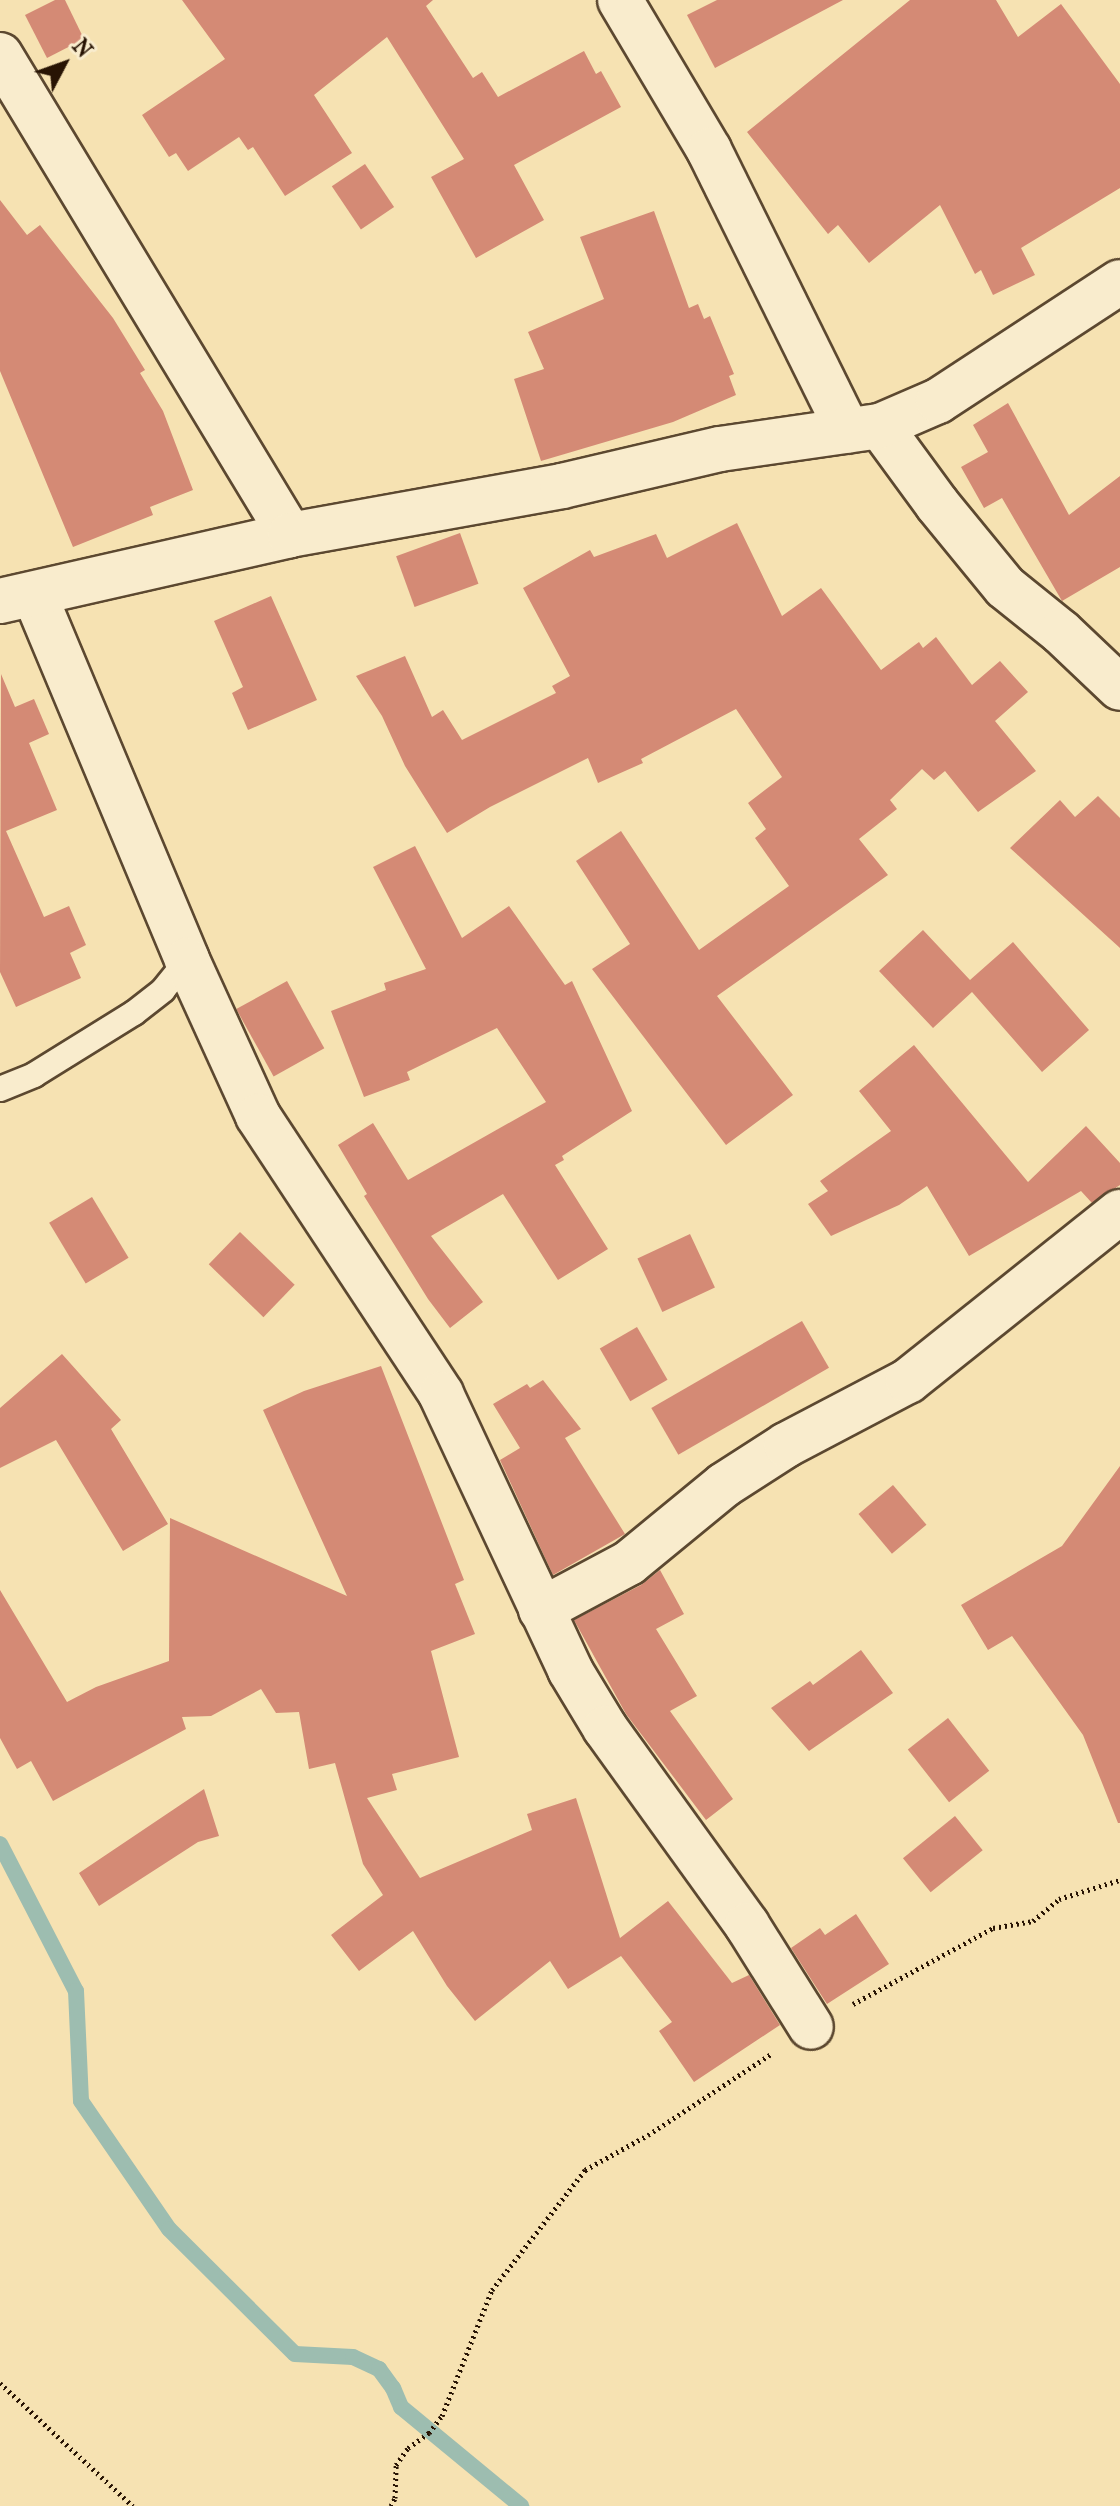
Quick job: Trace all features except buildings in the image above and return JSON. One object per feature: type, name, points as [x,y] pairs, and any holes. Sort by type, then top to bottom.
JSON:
[{"type":"street","points":[[620,0],[709,150],[864,429],[937,504],[1005,587],[1071,640],[1120,688]]},
{"type":"street","points":[[0,55],[290,535]]},
{"type":"street","points":[[811,2027],[747,1925],[605,1728],[570,1670],[441,1394],[258,1116],[18,598],[290,535],[562,486],[720,449],[864,429],[938,401],[1120,282]]},
{"type":"street","points":[[541,1610],[629,1563],[724,1485],[786,1445],[908,1381],[1116,1229]]},
{"type":"lane","points":[[0,1089],[34,1075],[134,1013],[163,990],[187,960]]},
{"type":"path","points":[[391,2506],[395,2498],[396,2465],[408,2448],[429,2433],[442,2416],[492,2290],[585,2170],[648,2135],[811,2027],[993,1928],[1033,1921],[1059,1899],[1120,1880]]},
{"type":"path","points":[[0,2383],[133,2506]]},
{"type":"waterway","points":[[0,1844],[76,1991],[81,2101],[169,2229],[295,2354],[353,2357],[379,2369],[393,2388],[401,2407],[521,2506]]}]
